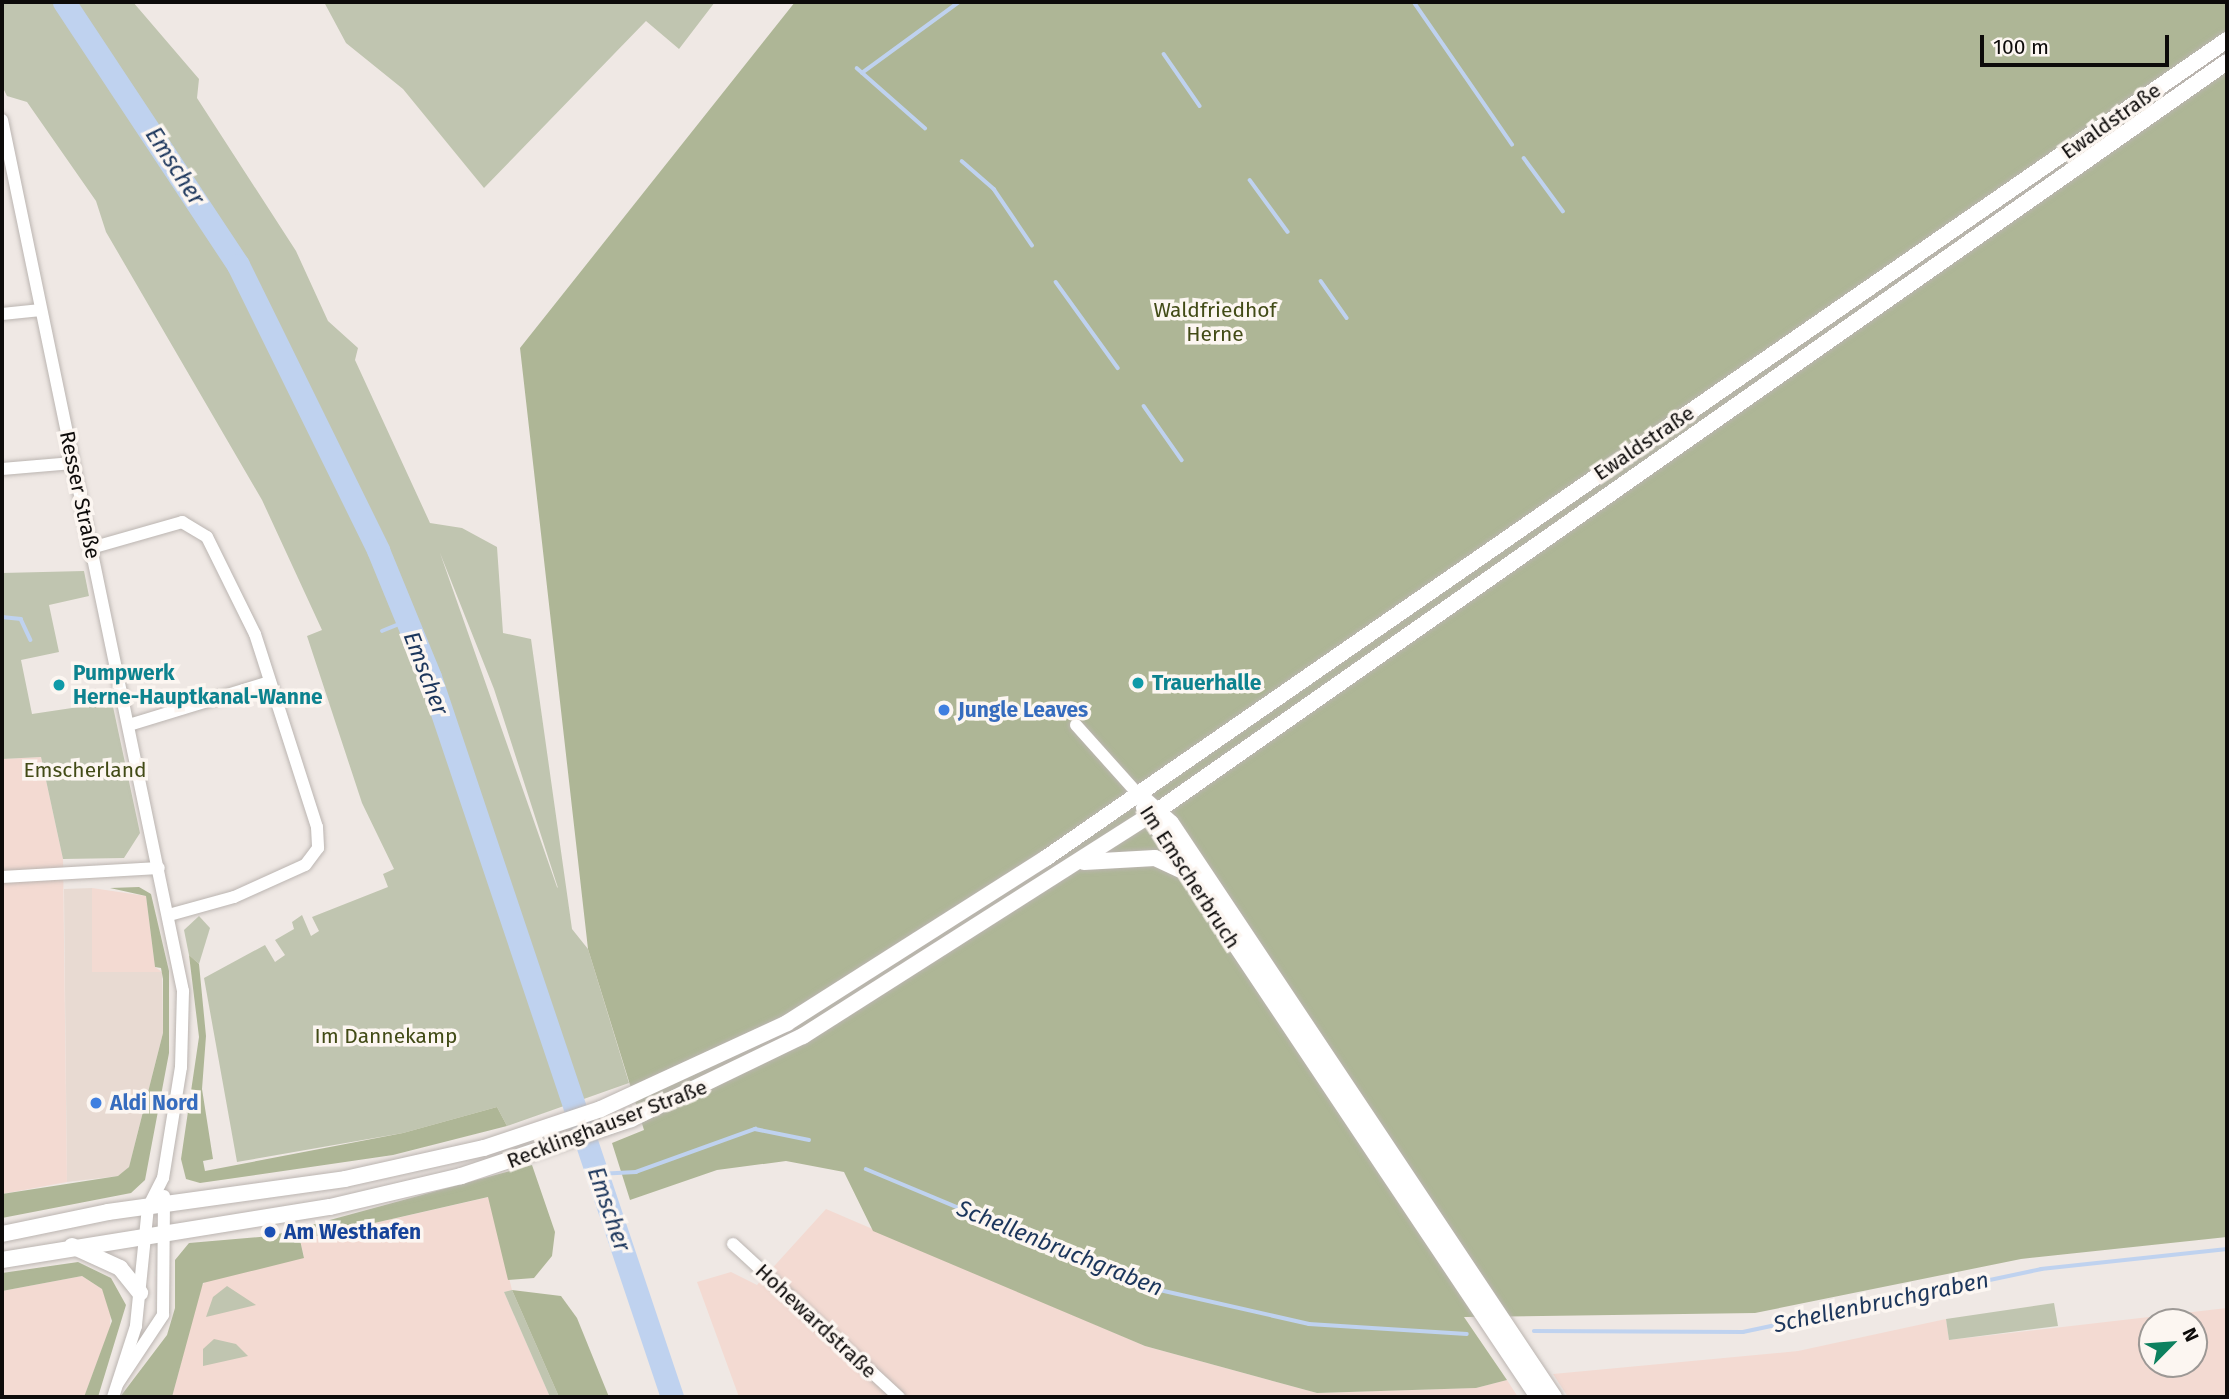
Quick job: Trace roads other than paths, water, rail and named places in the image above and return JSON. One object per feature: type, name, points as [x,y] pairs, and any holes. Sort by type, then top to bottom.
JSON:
[{"type":"main road","name":"Ewaldstraße","points":[[1137,793],[2227,40]]},
{"type":"main road","name":"Ewaldstraße","points":[[1154,813],[2227,62]]},
{"type":"main road","name":"Im Emscherbruch","points":[[1137,793],[1154,813],[1554,1397]]},
{"type":"main road","name":"Recklinghauser Straße","points":[[2,1234],[166,1204],[357,1177],[552,1127],[601,1109],[787,1023],[1137,793]]},
{"type":"main road","name":"Im Emscherbruch","points":[[1154,813],[1183,871],[1538,1397]]},
{"type":"main road","name":"Recklinghauser Straße","points":[[2,1261],[145,1233],[352,1203],[558,1146],[608,1128],[803,1036],[1154,813]]},
{"type":"main road","points":[[1078,863],[1133,856],[1183,871]]},
{"type":"main road","points":[[72,1246],[120,1268],[140,1293]]},
{"type":"street","name":"Resser Straße","points":[[2,121],[169,915],[184,1033],[161,1184],[148,1207]]},
{"type":"street","points":[[2,314],[41,310]]},
{"type":"street","points":[[2,469],[73,463]]},
{"type":"street","points":[[91,548],[173,523],[198,529],[250,621],[318,848],[304,865],[269,883],[169,915]]},
{"type":"street","points":[[129,725],[270,682]]},
{"type":"street","points":[[1076,725],[1137,793]]},
{"type":"street","points":[[2,877],[159,868]]},
{"type":"street","points":[[118,1383],[151,1343],[163,1315],[166,1204],[161,1184]]},
{"type":"street","points":[[113,1397],[140,1293],[148,1207]]},
{"type":"street","name":"Hohewardstraße","points":[[733,1244],[899,1397]]},
{"type":"waterway","name":"Emscher","points":[[64,2],[238,265],[378,550],[430,677],[672,1397]]},
{"type":"waterway","points":[[862,73],[959,2]]},
{"type":"waterway","points":[[1414,2],[1512,144]]},
{"type":"waterway","points":[[1164,54],[1200,106]]},
{"type":"waterway","points":[[857,68],[925,128]]},
{"type":"waterway","points":[[1524,158],[1563,211]]},
{"type":"waterway","points":[[962,161],[994,189],[1032,245]]},
{"type":"waterway","points":[[1250,180],[1288,232]]},
{"type":"waterway","points":[[1321,281],[1347,318]]},
{"type":"waterway","points":[[1056,282],[1118,368]]},
{"type":"waterway","points":[[1144,406],[1182,460]]},
{"type":"waterway","points":[[2,617],[21,619],[31,640]]},
{"type":"waterway","points":[[382,631],[407,621]]},
{"type":"waterway","name":"Schellenbruchgraben","points":[[598,1174],[636,1172],[755,1129],[809,1140]]},
{"type":"waterway","name":"Schellenbruchgraben","points":[[866,1169],[1151,1288],[1309,1324],[1467,1334]]},
{"type":"waterway","name":"Schellenbruchgraben","points":[[1534,1331],[1743,1332],[2041,1269],[2227,1249]]},
{"type":"place","name":"Trauerhalle","points":[[1138,683]]},
{"type":"place","name":"Pumpwerk Herne-Hauptkanal-Wanne","points":[[59,685]]},
{"type":"place","name":"Jungle Leaves","points":[[944,710]]},
{"type":"place","name":"Aldi Nord","points":[[96,1103]]},
{"type":"place","name":"Am Westhafen","points":[[270,1232]]},
{"type":"park label","name":"Waldfriedhof Herne","points":[[1215,322]]},
{"type":"park label","name":"Emscherland","points":[[85,770]]},
{"type":"park label","name":"Im Dannekamp","points":[[386,1036]]}]
